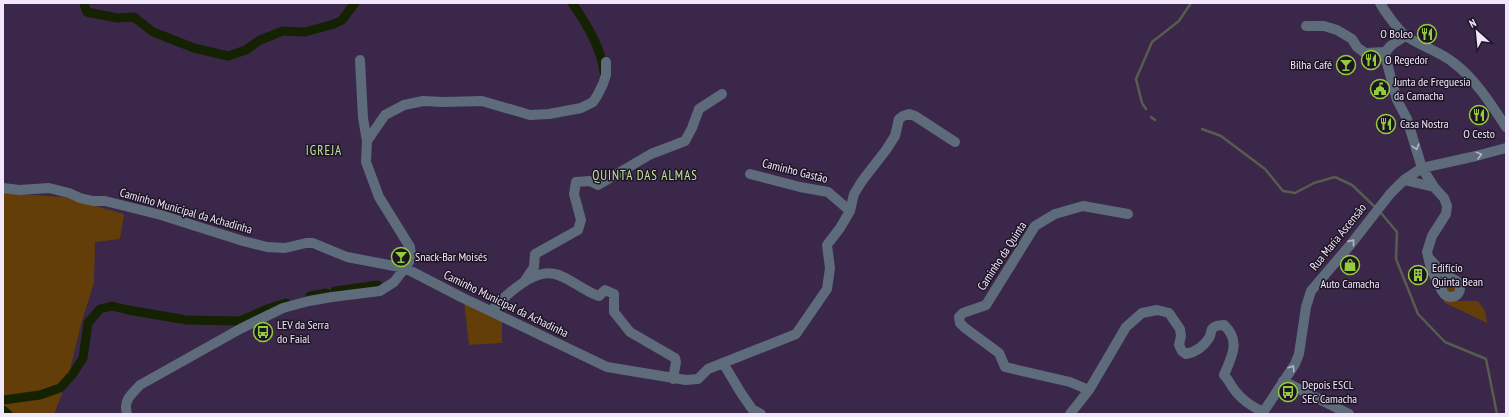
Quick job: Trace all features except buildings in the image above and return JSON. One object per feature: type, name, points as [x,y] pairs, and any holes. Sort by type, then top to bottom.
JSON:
[{"type":"street","points":[[1380,3],[1405,36],[1422,46],[1442,54],[1468,75],[1506,127]]},
{"type":"street","points":[[1306,26],[1324,26],[1337,30],[1352,39],[1357,47],[1365,53],[1385,52]]},
{"type":"street","points":[[1405,36],[1388,47],[1385,52],[1385,56],[1397,100],[1407,119],[1422,168],[1434,187],[1444,198],[1447,206],[1446,214],[1432,236],[1427,256],[1433,275],[1444,295],[1454,297],[1458,294],[1460,285],[1457,281],[1438,268],[1427,256]]},
{"type":"street","points":[[127,414],[125,407],[128,399],[140,385],[240,328],[290,306],[332,297],[380,291],[394,282],[409,262],[411,254],[410,247],[380,196],[366,162],[367,141],[363,118],[360,60]]},
{"type":"street","points":[[367,141],[385,115],[404,105],[423,101],[482,101],[530,115],[549,114],[581,108],[593,102],[604,84],[606,62]]},
{"type":"street","points":[[524,282],[534,267],[535,254],[578,230],[581,220],[574,194],[576,182],[590,181],[598,185],[651,154],[684,141],[692,128],[699,109],[722,94]]},
{"type":"street","name":"Caminho Municipal da Achadinha","points":[[3,188],[19,190],[49,188],[69,193],[80,198],[93,201],[105,201],[161,215],[267,247],[285,248],[306,243],[313,243],[347,257],[405,268],[607,367],[686,380],[698,379],[708,369],[796,334],[827,289],[830,268],[827,245],[840,228],[850,211],[854,194],[862,181],[895,136],[899,119],[909,114],[915,116],[955,142]]},
{"type":"street","name":"Rua Maria Ascensão","points":[[1262,413],[1295,364],[1299,354],[1307,303],[1311,291],[1351,244],[1390,194],[1404,180],[1422,168],[1506,148]]},
{"type":"street","points":[[1434,187],[1438,164]]},
{"type":"street","name":"Caminho Gastão","points":[[750,174],[800,187],[828,192],[850,211]]},
{"type":"street","points":[[1404,180],[1434,187]]},
{"type":"street","name":"Caminho da Quinta","points":[[1089,390],[1070,382],[1005,367],[999,353],[964,328],[960,323],[959,317],[963,313],[986,305],[1035,226],[1055,214],[1083,206],[1128,214]]},
{"type":"street","points":[[491,311],[508,293],[524,282],[548,273],[555,274],[588,292],[599,296],[605,290],[614,294],[614,312],[630,332],[675,358],[676,362],[673,379]]},
{"type":"street","points":[[1442,291],[1444,281],[1453,279]]},
{"type":"street","points":[[1070,414],[1089,390],[1126,327],[1142,314],[1156,310],[1169,313],[1180,329],[1181,336],[1179,345],[1182,351],[1186,354],[1201,347],[1210,337],[1212,329],[1217,326],[1224,325],[1231,331],[1234,337],[1234,346],[1224,374],[1243,400],[1262,413]]},
{"type":"street","points":[[723,363],[752,409],[761,414]]},
{"type":"street","points":[[1283,381],[1349,414]]},
{"type":"shaded area","points":[[3,193],[64,197],[124,214],[120,239],[95,242],[94,283],[81,324],[68,378],[54,414],[3,414]]},
{"type":"shaded area","points":[[1449,282],[1453,282],[1457,288],[1453,294],[1449,294],[1445,290],[1445,286]]},
{"type":"shaded area","points":[[1449,298],[1458,301],[1478,301],[1485,311],[1487,323],[1443,302]]},
{"type":"shaded area","points":[[464,302],[502,322],[502,343],[469,345]]},
{"type":"waterway","points":[[85,3],[87,12],[117,18],[134,17],[153,32],[194,48],[228,56],[246,50],[260,40],[283,31],[305,32],[334,24],[342,20],[355,3]]},
{"type":"waterway","points":[[572,3],[596,44],[600,53],[604,72]]},
{"type":"waterway","points":[[1146,109],[1142,103],[1136,79],[1152,42],[1179,21],[1191,3]]},
{"type":"waterway","points":[[1151,117],[1155,120]]},
{"type":"waterway","points":[[1202,129],[1221,136],[1265,169],[1283,191],[1295,193],[1314,183],[1335,177],[1352,185],[1374,206]]},
{"type":"waterway","points":[[1381,213],[1397,232],[1396,259],[1418,314],[1445,342],[1486,359],[1497,414]]},
{"type":"waterway","points":[[335,291],[378,285]]},
{"type":"waterway","points":[[310,296],[326,293]]},
{"type":"waterway","points":[[186,320],[240,321],[286,303]]},
{"type":"waterway","points":[[3,400],[40,395],[60,388],[72,375],[83,358],[88,323],[100,309],[112,306],[181,319]]},
{"type":"waterway","points":[[3,410],[8,414]]},
{"type":"place","name":"O Boleo","points":[[1427,34]]},
{"type":"place","name":"O Regedor","points":[[1371,60]]},
{"type":"place","name":"Bilha Café","points":[[1346,65]]},
{"type":"place","name":"Junta de Freguesia da Camacha","points":[[1380,89]]},
{"type":"place","name":"O Cesto","points":[[1479,115]]},
{"type":"place","name":"Casa Nostra","points":[[1386,124]]},
{"type":"place","name":"Snack-Bar Moisés","points":[[401,257]]},
{"type":"place","name":"Auto Camacha","points":[[1350,265]]},
{"type":"place","name":"Edifício Quinta Bean","points":[[1418,275]]},
{"type":"place","name":"LEV da Serra do Faial","points":[[263,332]]},
{"type":"place","name":"Depois ESCL SEC Camacha","points":[[1288,392]]},
{"type":"district","name":"IGREJA","points":[[324,150]]},
{"type":"district","name":"QUINTA DAS ALMAS","points":[[645,175]]}]
